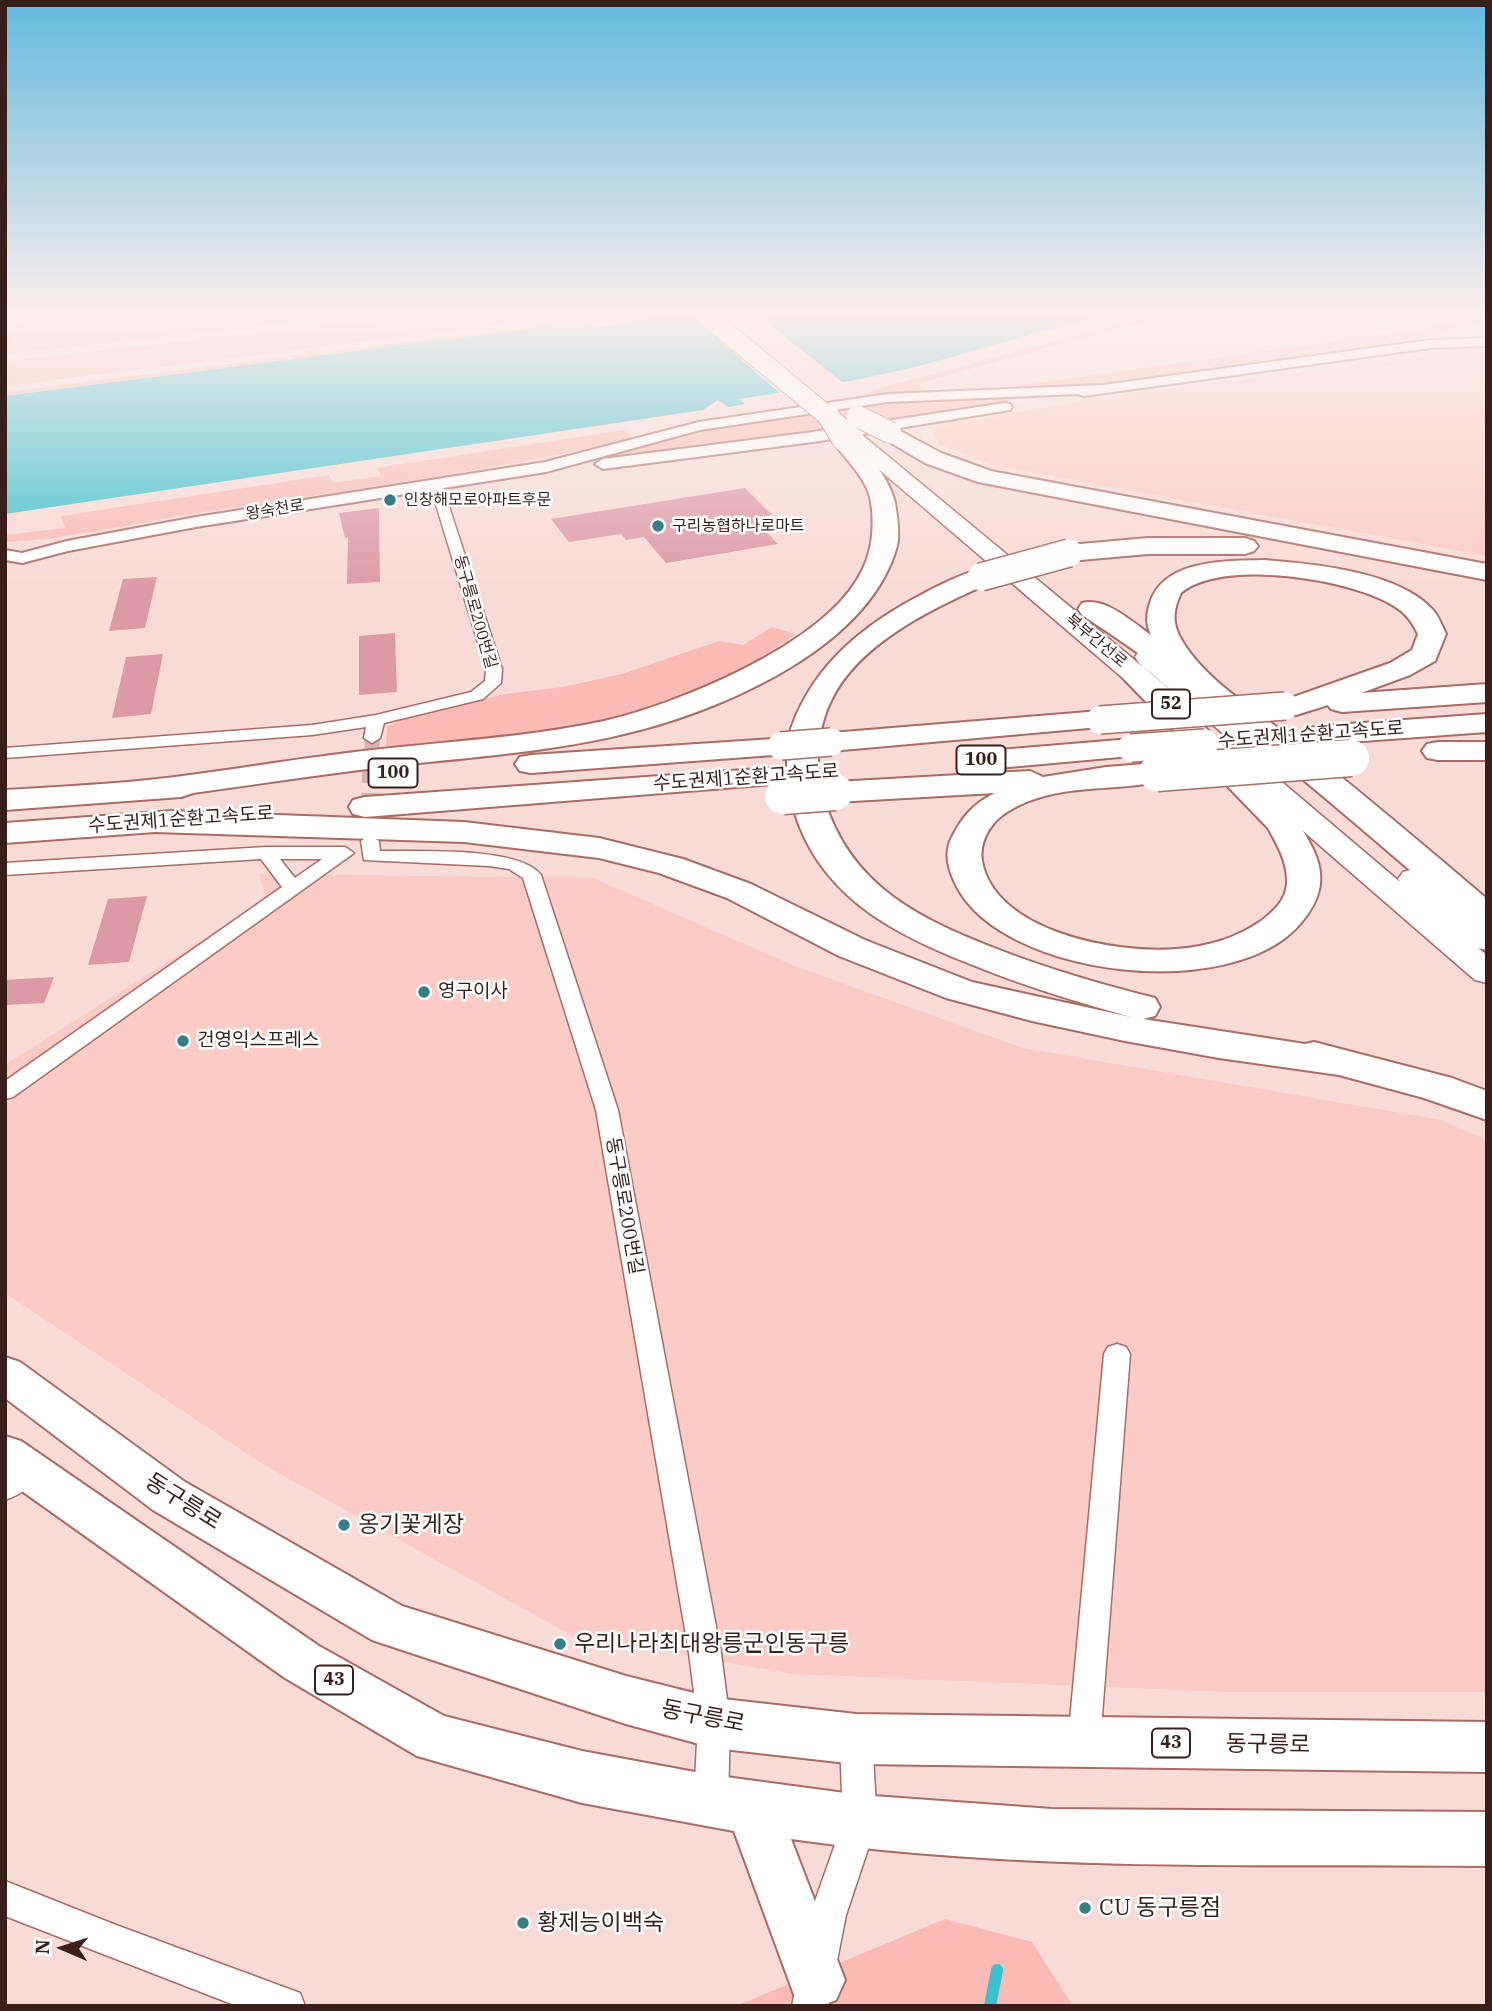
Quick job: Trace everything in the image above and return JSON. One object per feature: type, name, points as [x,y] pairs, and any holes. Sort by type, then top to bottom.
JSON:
[{"type":"highway","name":"북부간선로","points":[[828,406],[1091,609],[1487,940]]},
{"type":"highway","name":"북부간선로","points":[[839,406],[859,429],[1133,672],[1487,973]]},
{"type":"highway","points":[[156,788],[562,737],[631,723],[672,710],[768,667],[804,646],[833,624],[857,600],[873,576],[882,555],[885,534],[884,505],[878,487],[862,462],[859,429],[986,477],[1487,574]]},
{"type":"highway","points":[[1487,574],[1303,551],[1240,546],[1159,545],[1069,554],[981,577],[947,591],[879,632],[833,672],[817,695],[806,720],[800,753],[806,803],[820,835],[842,866],[897,918],[937,938],[1033,977],[1438,1088],[1487,1106]]},
{"type":"highway","points":[[1203,683],[1168,642],[1159,619],[1165,598],[1176,584],[1200,574],[1256,568],[1293,570],[1359,580],[1397,597],[1422,615],[1432,634],[1426,655],[1401,669],[1290,706]]},
{"type":"highway","points":[[1091,609],[1203,683],[1375,822],[1487,918]]},
{"type":"highway","points":[[1133,672],[1281,822],[1292,838],[1301,864],[1303,890],[1292,914],[1268,932],[1242,946],[1205,957],[1171,961],[1129,959],[1093,953],[1040,937],[1002,917],[982,901],[971,882],[965,860],[965,847],[980,818],[993,807],[1027,790],[1059,783],[1157,773],[1351,758],[1438,751],[1487,745]]},
{"type":"highway","name":"수도권제1순환고속도로","points":[[832,769],[1100,720],[1487,693]]},
{"type":"highway","name":"수도권제1순환고속도로","points":[[5,833],[782,772],[1487,723]]},
{"type":"highway","points":[[1438,751],[1487,751]]},
{"type":"highway","points":[[339,840],[782,772],[832,769],[1157,773]]},
{"type":"highway","name":"수도권제1순환고속도로","points":[[5,800],[156,788],[782,772]]},
{"type":"highway","points":[[147,822],[339,840],[464,832],[599,848],[671,866],[738,891],[852,948],[959,990],[1032,1009],[1125,1028],[1338,1062]]},
{"type":"highway","points":[[1375,822],[1434,861],[1487,886]]},
{"type":"main road","name":"동구릉로","points":[[5,1374],[169,1496],[389,1624],[626,1700],[714,1723],[856,1739],[1487,1747]]},
{"type":"main road","name":"43","points":[[13,1470],[302,1662],[435,1738],[582,1777],[732,1804],[860,1822],[1052,1836],[1487,1839]]},
{"type":"main road","points":[[732,1804],[812,1997]]},
{"type":"street","name":"왕숙천로","points":[[14,556],[195,522],[546,467],[699,426],[835,406]]},
{"type":"street","name":"왕숙천로","points":[[546,467],[633,462],[813,437],[1001,406]]},
{"type":"street","name":"동구릉로200번길","points":[[376,720],[477,696],[493,683],[494,669],[436,485]]},
{"type":"street","points":[[5,567],[14,556]]},
{"type":"street","points":[[5,753],[312,730],[376,720],[372,738]]},
{"type":"street","name":"동구릉로200번길","points":[[339,840],[371,849],[514,864],[533,875],[607,1110],[705,1653],[714,1723]]},
{"type":"street","points":[[5,869],[266,853],[339,840]]},
{"type":"street","points":[[5,1092],[293,888],[339,840]]},
{"type":"street","points":[[266,853],[293,888]]},
{"type":"street","points":[[1084,1742],[1117,1354]]},
{"type":"street","points":[[714,1723],[732,1804]]},
{"type":"street","points":[[812,1997],[828,1915],[860,1822],[856,1739]]},
{"type":"street","points":[[5,1898],[116,1943],[287,2006]]},
{"type":"shaded area","points":[[859,406],[986,406],[587,461],[704,428]]},
{"type":"shaded area","points":[[1056,406],[1487,406],[1487,556],[993,465],[940,445],[931,428]]},
{"type":"shaded area","points":[[624,430],[634,439],[423,479],[184,515],[82,534],[5,542],[5,535],[65,528],[61,516],[329,475],[334,483],[381,476],[377,468]]},
{"type":"shaded area","points":[[772,627],[795,634],[750,664],[702,688],[652,706],[547,730],[493,738],[386,747],[387,727],[407,717],[505,694],[563,687],[622,674],[719,641],[743,645]]},
{"type":"shaded area","points":[[259,874],[593,878],[797,967],[1023,1048],[1441,1120],[1487,1140],[1487,1692],[1230,1692],[793,1674],[571,1635],[261,1463],[5,1293],[5,1065],[266,899]]},
{"type":"shaded area","points":[[945,1919],[1032,1942],[1073,2006],[736,2006]]},
{"type":"water","points":[[5,406],[709,406],[703,410],[5,514]]},
{"type":"building","name":"구리농협하나로마트","points":[[745,488],[772,515],[752,518],[778,544],[666,563],[644,537],[626,540],[621,534],[569,542],[551,519]]},
{"type":"building","points":[[379,508],[380,582],[347,584],[348,537],[345,538],[339,513]]},
{"type":"building","points":[[157,577],[145,628],[109,631],[123,579]]},
{"type":"building","points":[[395,633],[397,692],[359,695],[359,636]]},
{"type":"building","points":[[163,654],[151,714],[112,718],[126,657]]},
{"type":"building","points":[[147,896],[129,962],[88,965],[108,899]]},
{"type":"building","points":[[54,977],[44,1003],[5,1005],[5,980]]},
{"type":"waterway","points":[[990,2006],[997,1970]]},
{"type":"tunnel","points":[[372,738],[372,749]]},
{"type":"tunnel","points":[[370,841],[372,749]]},
{"type":"place","name":"인창해모로아파트후문","points":[[390,500]]},
{"type":"place","name":"구리농협하나로마트","points":[[658,526]]},
{"type":"place","name":"영구이사","points":[[424,992]]},
{"type":"place","name":"건영익스프레스","points":[[183,1041]]},
{"type":"place","name":"옹기꽃게장","points":[[344,1525]]},
{"type":"place","name":"우리나라최대왕릉군인동구릉","points":[[560,1644]]},
{"type":"place","name":"CU 동구릉점","points":[[1085,1908]]},
{"type":"place","name":"황제능이백숙","points":[[523,1923]]}]
